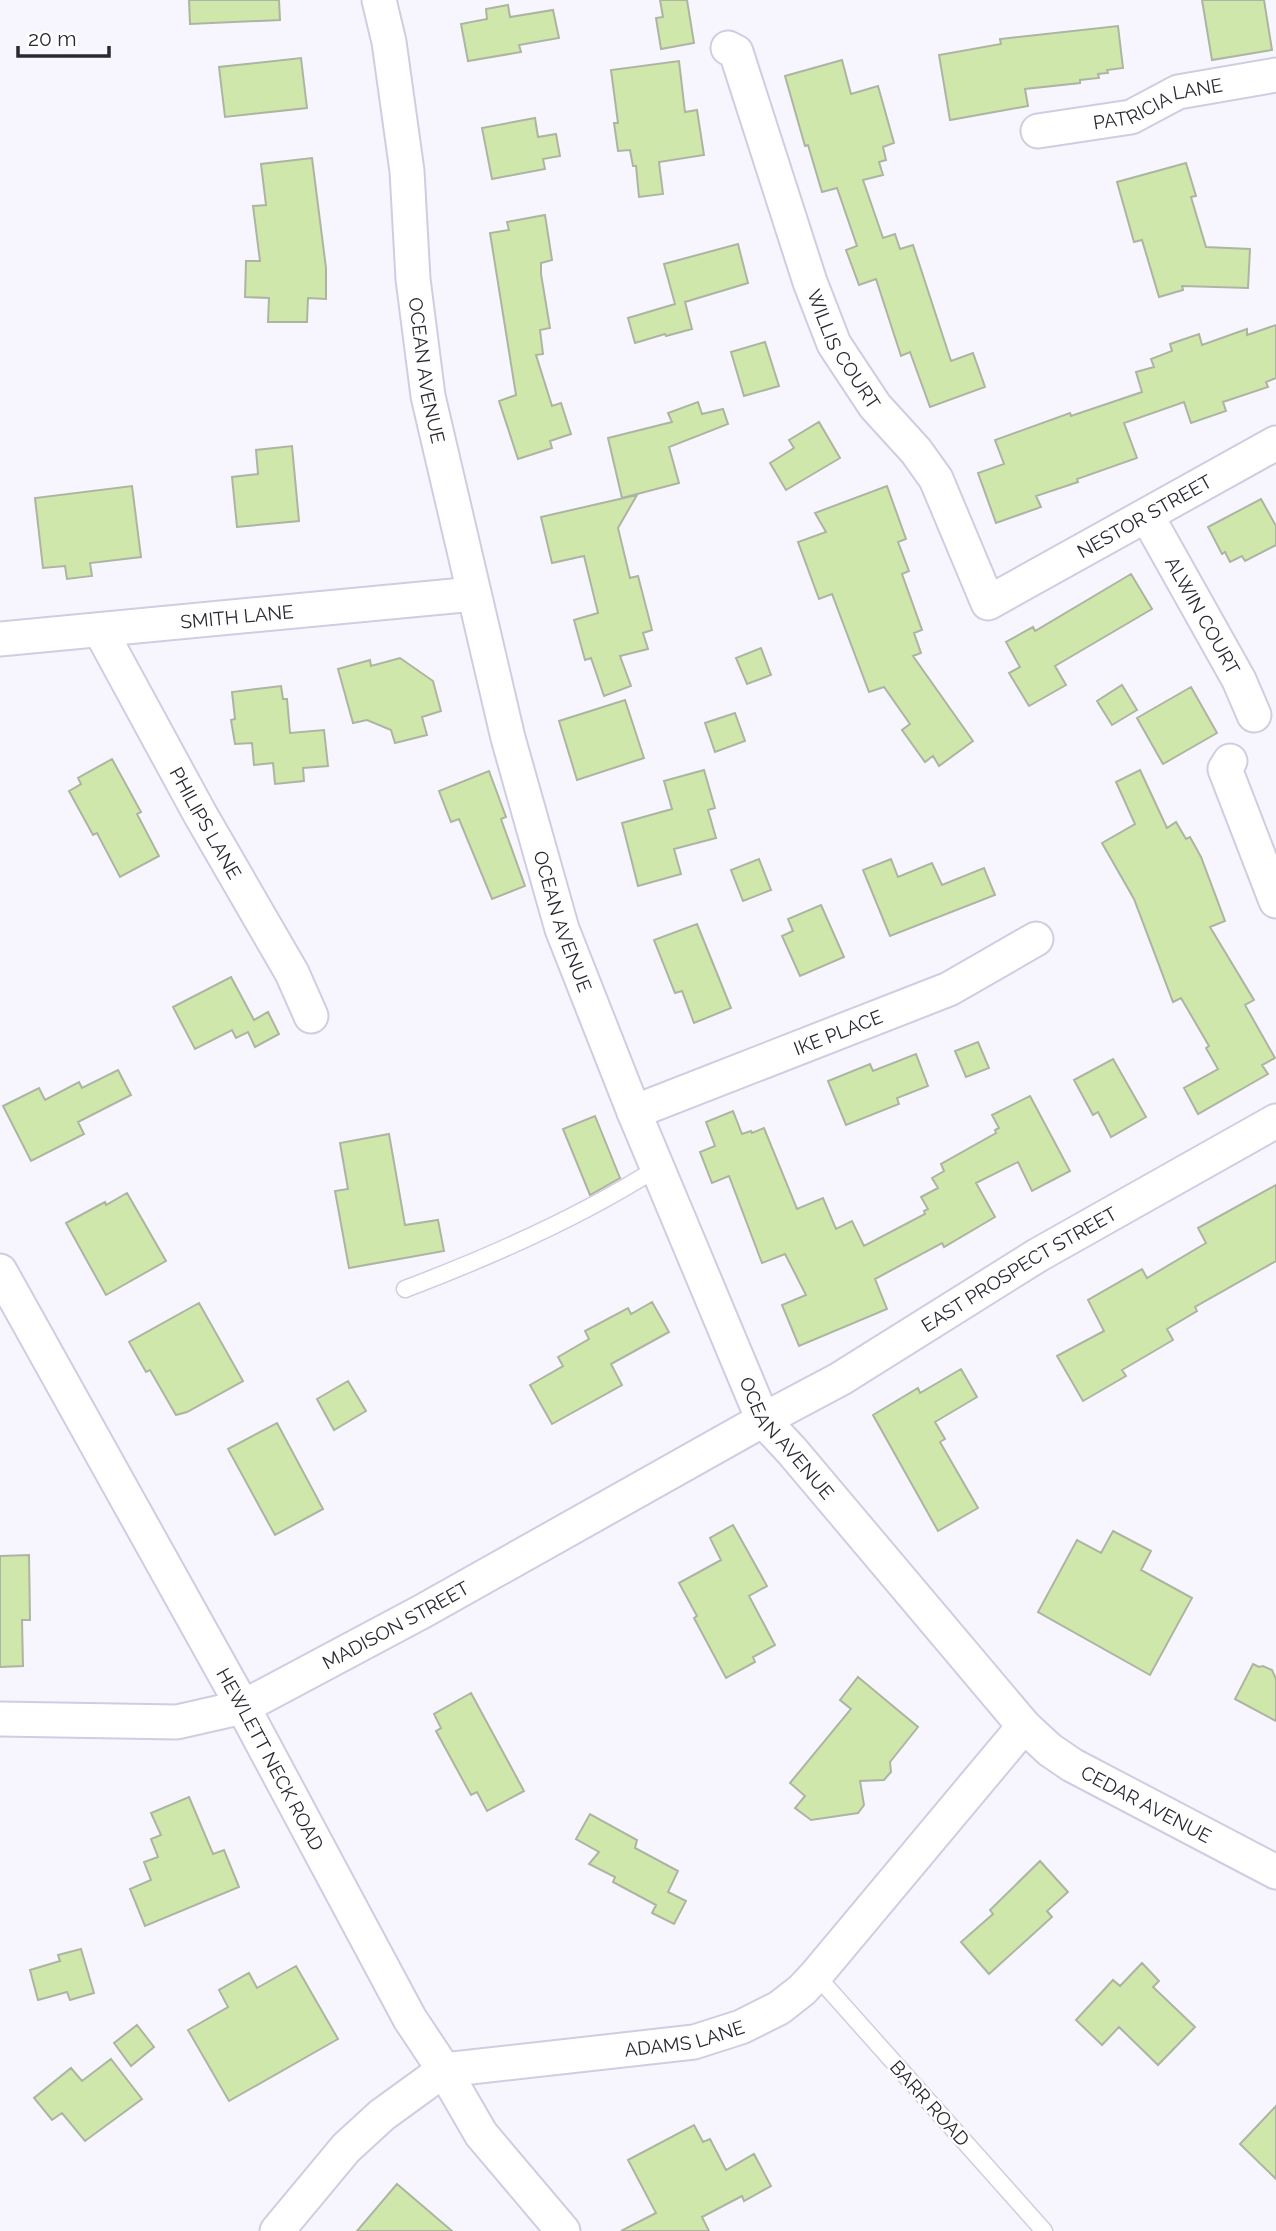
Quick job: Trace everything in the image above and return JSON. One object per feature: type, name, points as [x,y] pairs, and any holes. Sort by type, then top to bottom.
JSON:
[{"type":"street","name":"OCEAN AVENUE","points":[[379,0],[389,42],[407,171],[413,279],[428,396],[508,738],[562,929],[634,1112],[762,1420],[792,1451],[1024,1726]]},
{"type":"street","name":"WILLIS COURT","points":[[728,48],[736,52],[810,282],[834,344],[875,406],[916,451],[936,479],[988,603],[1014,589]]},
{"type":"street","name":"PATRICIA LANE","points":[[1038,131],[1131,117],[1178,92],[1276,75]]},
{"type":"street","name":"NESTOR STREET","points":[[1014,589],[1276,443]]},
{"type":"street","name":"ALWIN COURT","points":[[1147,516],[1239,680],[1254,715]]},
{"type":"street","name":"SMITH LANE","points":[[0,639],[474,594]]},
{"type":"street","name":"PHILIPS LANE","points":[[100,630],[200,814],[292,973],[311,1016]]},
{"type":"street","points":[[1230,761],[1225,769],[1276,901]]},
{"type":"street","name":"IKE PLACE","points":[[634,1112],[949,989],[1036,939]]},
{"type":"street","name":"EAST PROSPECT STREET","points":[[762,1420],[840,1379],[1038,1255],[1276,1121]]},
{"type":"street","name":"HEWLETT NECK ROAD","points":[[0,1271],[243,1707],[410,2019],[444,2070],[481,2134],[563,2231]]},
{"type":"street","name":"MADISON STREET","points":[[0,1719],[177,1723],[243,1707],[422,1611],[762,1420]]},
{"type":"street","name":"CEDAR AVENUE","points":[[1024,1726],[1072,1765],[1276,1872]]},
{"type":"street","name":"ADAMS LANE","points":[[277,2231],[346,2148],[382,2115],[444,2070],[694,2042],[741,2027],[779,2008],[816,1975],[1024,1726]]},
{"type":"lane","points":[[405,1289],[476,1262],[627,1187],[657,1168]]},
{"type":"lane","name":"BARR ROAD","points":[[816,1975],[1044,2231]]},
{"type":"building","points":[[189,0],[279,0],[280,20],[190,24]]},
{"type":"building","points":[[660,0],[687,0],[694,43],[661,49],[656,18],[663,17]]},
{"type":"building","points":[[1202,0],[1264,0],[1272,50],[1212,60]]},
{"type":"building","points":[[508,5],[510,17],[553,10],[559,38],[519,45],[521,52],[468,61],[461,24],[487,19],[486,9]]},
{"type":"building","points":[[1118,26],[1123,68],[1107,70],[1108,73],[1098,74],[1099,78],[1080,80],[1080,83],[1025,89],[1028,106],[950,120],[939,55],[1001,44],[1000,39]]},
{"type":"building","points":[[301,58],[307,108],[225,117],[219,67]]},
{"type":"building","points":[[842,60],[851,94],[878,86],[894,143],[883,147],[886,160],[879,162],[883,175],[863,180],[883,238],[895,234],[900,249],[913,245],[951,361],[973,353],[985,387],[930,407],[910,352],[901,356],[876,279],[859,285],[846,250],[857,246],[837,188],[822,192],[808,145],[805,146],[785,76]]},
{"type":"building","points":[[679,61],[685,112],[697,110],[704,155],[659,162],[663,194],[639,197],[636,166],[633,166],[630,150],[618,151],[614,123],[618,123],[611,70]]},
{"type":"building","points":[[535,118],[538,137],[556,134],[560,156],[543,159],[545,169],[492,179],[482,128]]},
{"type":"building","points":[[312,158],[326,268],[326,299],[308,298],[307,322],[268,322],[269,298],[245,297],[246,261],[260,261],[253,206],[266,205],[261,164]]},
{"type":"building","points":[[1186,163],[1196,196],[1191,197],[1206,247],[1250,249],[1248,288],[1182,286],[1183,290],[1159,297],[1142,240],[1134,242],[1117,182]]},
{"type":"building","points":[[545,215],[552,260],[541,263],[541,274],[550,328],[540,330],[543,354],[536,355],[552,406],[561,403],[571,434],[550,441],[552,448],[518,459],[499,401],[516,395],[490,233],[509,230],[507,222]]},
{"type":"building","points":[[738,244],[748,283],[685,302],[692,329],[635,343],[628,318],[675,304],[664,264]]},
{"type":"building","points":[[1276,325],[1276,378],[1266,382],[1268,387],[1223,402],[1226,411],[1191,423],[1184,402],[1124,423],[1137,458],[1036,496],[1041,507],[996,523],[978,473],[1004,464],[995,440],[1070,413],[1071,416],[1142,392],[1136,372],[1154,367],[1151,359],[1172,351],[1170,344],[1199,334],[1202,345],[1247,329],[1247,335]]},
{"type":"building","points":[[765,342],[779,386],[744,396],[731,352]]},
{"type":"building","points":[[698,402],[702,414],[723,409],[728,424],[669,447],[679,483],[622,498],[608,438],[672,422],[668,413]]},
{"type":"building","points":[[819,422],[840,458],[786,490],[770,463],[794,448],[789,440]]},
{"type":"building","points":[[292,446],[299,521],[237,527],[232,477],[258,474],[256,450]]},
{"type":"building","points":[[132,486],[141,557],[90,563],[92,576],[67,579],[65,566],[43,568],[35,498]]},
{"type":"building","points":[[887,486],[906,539],[898,542],[909,571],[902,574],[922,630],[914,633],[921,653],[913,656],[973,741],[939,766],[933,756],[925,762],[902,730],[910,724],[884,687],[869,692],[832,594],[819,599],[798,542],[826,532],[815,513]]},
{"type":"building","points":[[637,495],[618,528],[630,578],[638,576],[652,630],[643,633],[648,649],[620,656],[631,686],[604,696],[591,658],[585,660],[574,620],[598,613],[584,556],[552,563],[541,517]]},
{"type":"building","points":[[1261,499],[1276,526],[1276,545],[1245,561],[1242,556],[1230,562],[1225,552],[1222,554],[1208,527]]},
{"type":"building","points":[[1131,574],[1152,609],[1055,666],[1066,685],[1029,706],[1009,673],[1020,667],[1006,642],[1033,627],[1035,631]]},
{"type":"building","points":[[761,648],[771,675],[747,684],[736,658]]},
{"type":"building","points":[[400,658],[433,681],[441,711],[422,717],[427,735],[395,743],[391,730],[367,720],[353,723],[338,669],[370,660],[371,666]]},
{"type":"building","points":[[1122,685],[1137,710],[1112,725],[1097,701]]},
{"type":"building","points":[[281,686],[283,699],[287,699],[290,733],[324,730],[328,766],[303,768],[304,781],[275,784],[273,763],[254,765],[252,743],[235,744],[231,720],[235,719],[232,692]]},
{"type":"building","points":[[1191,687],[1217,733],[1163,764],[1137,718]]},
{"type":"building","points":[[625,700],[644,758],[577,780],[559,721]]},
{"type":"building","points":[[735,713],[745,741],[715,752],[705,723]]},
{"type":"building","points":[[112,759],[141,812],[137,814],[159,856],[120,877],[97,833],[93,835],[69,791],[81,784],[78,778]]},
{"type":"building","points":[[704,770],[715,808],[708,810],[716,838],[674,849],[681,874],[638,886],[622,823],[672,809],[664,781]]},
{"type":"building","points":[[1140,770],[1167,828],[1176,822],[1186,839],[1190,837],[1201,857],[1225,921],[1210,927],[1254,1000],[1245,1005],[1275,1058],[1262,1065],[1268,1074],[1198,1114],[1184,1088],[1218,1069],[1206,1048],[1209,1046],[1181,998],[1173,1002],[1134,899],[1102,843],[1135,824],[1116,782]]},
{"type":"building","points":[[489,771],[506,817],[501,819],[525,886],[492,899],[459,819],[451,822],[439,791]]},
{"type":"building","points":[[759,859],[771,890],[743,901],[731,870]]},
{"type":"building","points":[[891,859],[898,877],[932,863],[942,885],[984,868],[995,895],[890,936],[863,870]]},
{"type":"building","points":[[821,905],[844,957],[800,976],[782,936],[793,931],[788,919]]},
{"type":"building","points":[[697,924],[731,1008],[694,1023],[682,991],[675,993],[654,940]]},
{"type":"building","points":[[231,977],[254,1020],[268,1012],[279,1034],[255,1047],[248,1032],[236,1038],[232,1030],[195,1049],[173,1007]]},
{"type":"building","points":[[978,1042],[989,1068],[966,1077],[955,1051]]},
{"type":"building","points":[[916,1054],[928,1086],[897,1098],[899,1104],[846,1125],[828,1081],[870,1064],[873,1071]]},
{"type":"building","points":[[1113,1059],[1146,1117],[1111,1137],[1098,1112],[1093,1115],[1074,1080]]},
{"type":"building","points":[[118,1070],[131,1095],[78,1122],[84,1134],[31,1161],[3,1106],[39,1088],[45,1100],[79,1082],[82,1088]]},
{"type":"building","points":[[1030,1096],[1070,1171],[1032,1191],[1018,1162],[976,1183],[995,1217],[944,1247],[942,1243],[875,1279],[887,1309],[799,1346],[782,1305],[806,1295],[785,1254],[762,1263],[729,1176],[712,1183],[700,1152],[715,1146],[706,1122],[733,1111],[742,1134],[764,1128],[797,1209],[823,1198],[836,1229],[852,1221],[864,1246],[925,1214],[924,1211],[928,1209],[921,1197],[938,1188],[932,1178],[944,1171],[941,1164],[996,1133],[995,1130],[999,1128],[992,1115]]},
{"type":"building","points":[[595,1116],[620,1178],[590,1195],[563,1129]]},
{"type":"building","points":[[389,1134],[405,1225],[438,1220],[444,1251],[349,1268],[335,1191],[348,1189],[340,1143]]},
{"type":"building","points":[[1276,1185],[1276,1261],[1195,1307],[1197,1311],[1167,1329],[1173,1340],[1122,1370],[1126,1376],[1083,1401],[1057,1356],[1104,1331],[1088,1300],[1142,1269],[1147,1278],[1206,1243],[1198,1228]]},
{"type":"building","points":[[127,1193],[166,1261],[106,1295],[66,1223]]},
{"type":"building","points":[[652,1302],[669,1332],[611,1364],[622,1385],[552,1424],[530,1385],[563,1366],[558,1357],[589,1339],[585,1331],[628,1308],[631,1314]]},
{"type":"building","points":[[199,1303],[243,1381],[187,1412],[176,1415],[150,1370],[146,1372],[129,1342]]},
{"type":"building","points":[[961,1369],[977,1397],[935,1422],[945,1439],[940,1442],[978,1508],[938,1531],[873,1415],[918,1388],[920,1393]]},
{"type":"building","points":[[348,1381],[366,1411],[334,1430],[317,1399]]},
{"type":"building","points":[[277,1423],[323,1509],[275,1535],[228,1449]]},
{"type":"building","points":[[733,1525],[767,1586],[749,1596],[775,1645],[753,1657],[755,1662],[726,1678],[679,1583],[721,1560],[710,1538]]},
{"type":"building","points":[[1113,1531],[1151,1551],[1141,1570],[1192,1598],[1150,1675],[1038,1612],[1077,1540],[1101,1553]]},
{"type":"building","points":[[29,1555],[30,1620],[22,1620],[23,1666],[0,1667],[0,1556]]},
{"type":"building","points":[[1253,1664],[1272,1670],[1276,1679],[1276,1721],[1235,1699]]},
{"type":"building","points":[[858,1677],[918,1727],[890,1762],[891,1772],[884,1780],[860,1781],[864,1805],[858,1813],[811,1820],[795,1808],[805,1796],[790,1783],[851,1709],[840,1700]]},
{"type":"building","points":[[471,1693],[524,1791],[487,1811],[477,1792],[471,1795],[436,1731],[441,1728],[434,1714]]},
{"type":"building","points":[[189,1797],[213,1854],[224,1850],[239,1887],[145,1926],[130,1889],[151,1880],[144,1862],[158,1857],[151,1839],[161,1835],[151,1813]]},
{"type":"building","points":[[590,1814],[637,1840],[635,1848],[678,1871],[668,1892],[686,1901],[674,1924],[652,1913],[656,1905],[613,1882],[615,1877],[589,1864],[599,1852],[576,1839]]},
{"type":"building","points":[[1040,1861],[1068,1892],[1047,1911],[1052,1917],[989,1974],[961,1942],[993,1914],[990,1910]]},
{"type":"building","points":[[81,1949],[94,1993],[70,2000],[67,1992],[38,2000],[30,1970],[60,1961],[58,1955]]},
{"type":"building","points":[[1142,1963],[1159,1981],[1153,1987],[1195,2027],[1158,2065],[1119,2027],[1102,2045],[1076,2020],[1113,1980],[1120,1986]]},
{"type":"building","points":[[296,1966],[338,2039],[229,2101],[188,2030],[228,2007],[219,1990],[249,1973],[257,1988]]},
{"type":"building","points":[[137,2025],[154,2047],[131,2066],[114,2043]]},
{"type":"building","points":[[111,2059],[142,2099],[85,2141],[62,2113],[52,2120],[34,2098],[71,2068],[82,2081]]},
{"type":"building","points":[[1276,2106],[1276,2179],[1240,2144]]},
{"type":"building","points":[[694,2125],[703,2142],[710,2139],[726,2170],[754,2154],[771,2186],[744,2201],[742,2196],[702,2217],[709,2231],[621,2231],[656,2213],[628,2160]]},
{"type":"building","points":[[397,2184],[452,2231],[357,2231]]}]
